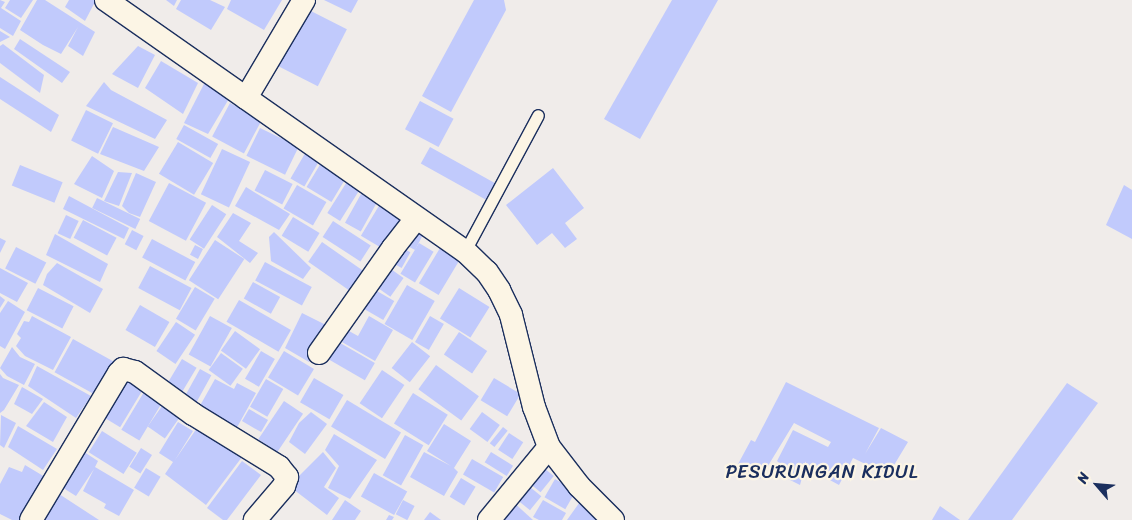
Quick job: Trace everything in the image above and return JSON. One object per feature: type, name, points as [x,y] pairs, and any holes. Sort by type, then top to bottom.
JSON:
[{"type":"street","points":[[249,94],[304,0]]},
{"type":"street","points":[[119,4],[249,94],[416,219],[465,251],[487,272],[499,290],[511,315],[534,407],[550,447],[578,486],[613,520]]},
{"type":"street","points":[[319,353],[393,248],[416,219]]},
{"type":"street","points":[[31,520],[119,372],[128,369],[135,372],[193,414],[279,467],[287,477],[284,486],[255,520]]},
{"type":"street","points":[[489,520],[550,447]]},
{"type":"lane","points":[[465,251],[538,115]]},
{"type":"building","points":[[0,0],[5,2],[1,8],[21,21],[13,36],[0,28]]},
{"type":"building","points":[[10,0],[33,0],[21,18],[5,8]]},
{"type":"building","points":[[37,0],[45,0],[95,32],[83,56],[68,46],[78,27],[61,54],[20,30]]},
{"type":"building","points":[[69,0],[96,0],[85,21],[65,7]]},
{"type":"building","points":[[166,0],[177,0],[174,6]]},
{"type":"building","points":[[181,0],[210,0],[225,7],[211,30],[176,9]]},
{"type":"building","points":[[231,0],[282,0],[264,30],[227,9]]},
{"type":"building","points":[[324,0],[358,0],[351,13]]},
{"type":"building","points":[[474,0],[504,0],[506,10],[451,112],[422,96]]},
{"type":"building","points":[[672,0],[718,0],[640,139],[604,119]]},
{"type":"building","points":[[305,8],[347,29],[318,86],[276,65]]},
{"type":"building","points":[[0,31],[10,37],[0,42]]},
{"type":"building","points":[[20,39],[70,72],[62,83],[14,49]]},
{"type":"building","points":[[3,44],[44,75],[40,93],[0,63],[0,46]]},
{"type":"building","points":[[138,46],[155,55],[138,88],[112,74]]},
{"type":"building","points":[[161,61],[198,83],[183,114],[145,88]]},
{"type":"building","points":[[0,77],[59,115],[51,132],[0,99]]},
{"type":"building","points":[[104,82],[111,90],[167,120],[155,139],[86,106]]},
{"type":"building","points":[[205,82],[230,97],[208,134],[184,123]]},
{"type":"building","points":[[420,101],[454,119],[439,147],[405,129]]},
{"type":"building","points":[[230,103],[262,120],[244,153],[212,137]]},
{"type":"building","points":[[86,110],[113,123],[98,154],[71,141]]},
{"type":"building","points":[[184,125],[218,144],[210,158],[176,139]]},
{"type":"building","points":[[113,127],[159,147],[144,171],[100,154]]},
{"type":"building","points":[[260,128],[299,147],[285,175],[246,156]]},
{"type":"building","points":[[178,142],[213,163],[194,195],[159,174]]},
{"type":"building","points":[[430,147],[495,183],[486,199],[421,164]]},
{"type":"building","points":[[222,149],[250,162],[229,207],[201,194]]},
{"type":"building","points":[[307,150],[321,158],[304,187],[290,179]]},
{"type":"building","points":[[92,156],[114,171],[102,198],[74,184]]},
{"type":"building","points":[[321,163],[346,178],[331,202],[307,187]]},
{"type":"building","points":[[20,165],[63,182],[54,203],[12,185]]},
{"type":"building","points":[[553,168],[584,208],[565,223],[577,239],[565,248],[552,233],[537,245],[506,205]]},
{"type":"building","points":[[265,170],[293,184],[282,205],[255,190]]},
{"type":"building","points":[[118,172],[132,173],[119,206],[104,201]]},
{"type":"building","points":[[136,173],[156,182],[140,217],[129,213],[122,206]]},
{"type":"building","points":[[348,180],[361,188],[340,221],[327,213]]},
{"type":"building","points":[[169,183],[206,203],[186,241],[149,221]]},
{"type":"building","points":[[297,185],[326,202],[313,225],[284,208]]},
{"type":"building","points":[[1124,185],[1132,190],[1132,239],[1106,225]]},
{"type":"building","points":[[246,187],[290,214],[279,230],[235,206]]},
{"type":"building","points":[[361,194],[377,203],[361,232],[345,223]]},
{"type":"building","points":[[69,196],[129,228],[124,239],[63,209]]},
{"type":"building","points":[[97,198],[140,219],[135,229],[92,208]]},
{"type":"building","points":[[380,204],[403,218],[384,250],[361,236]]},
{"type":"building","points":[[212,205],[226,214],[204,249],[190,239]]},
{"type":"building","points":[[233,213],[251,223],[239,241],[258,253],[250,263],[217,237]]},
{"type":"building","points":[[66,215],[79,221],[70,239],[58,233]]},
{"type":"building","points":[[293,217],[320,233],[308,252],[282,236]]},
{"type":"building","points":[[83,220],[117,238],[107,255],[74,238]]},
{"type":"building","points":[[333,221],[371,246],[360,261],[323,237]]},
{"type":"building","points":[[414,228],[424,233],[415,250],[405,245]]},
{"type":"building","points":[[132,230],[144,236],[136,250],[125,244]]},
{"type":"building","points":[[274,232],[311,268],[303,279],[271,261],[269,237]]},
{"type":"building","points":[[55,234],[108,264],[100,282],[46,255]]},
{"type":"building","points":[[0,238],[6,241],[0,253]]},
{"type":"building","points":[[152,239],[195,262],[185,281],[142,258]]},
{"type":"building","points":[[215,240],[244,259],[218,299],[189,280]]},
{"type":"building","points":[[322,242],[367,274],[353,293],[308,262]]},
{"type":"building","points":[[419,243],[434,252],[415,283],[400,274]]},
{"type":"building","points":[[195,245],[203,249],[198,259],[190,255]]},
{"type":"building","points":[[399,246],[410,252],[402,268],[390,262]]},
{"type":"building","points":[[16,247],[46,262],[35,284],[5,268]]},
{"type":"building","points":[[440,248],[460,260],[439,295],[419,283]]},
{"type":"building","points":[[265,262],[312,287],[302,305],[255,281]]},
{"type":"building","points":[[57,263],[103,289],[90,313],[43,285],[47,274]]},
{"type":"building","points":[[150,266],[191,288],[180,310],[138,288]]},
{"type":"building","points":[[388,267],[404,278],[390,297],[375,286]]},
{"type":"building","points":[[0,268],[28,283],[17,302],[0,293]]},
{"type":"building","points":[[253,282],[280,297],[271,314],[244,299]]},
{"type":"building","points":[[407,285],[435,301],[412,340],[384,324]]},
{"type":"building","points":[[195,287],[215,299],[196,331],[176,319]]},
{"type":"building","points":[[370,287],[394,301],[383,320],[359,306]]},
{"type":"building","points":[[38,288],[74,306],[62,328],[27,310]]},
{"type":"building","points":[[459,288],[490,307],[470,338],[440,319]]},
{"type":"building","points":[[0,296],[5,300],[0,308]]},
{"type":"building","points":[[239,300],[291,330],[278,352],[226,322]]},
{"type":"building","points":[[8,301],[25,312],[5,349],[0,346],[0,313]]},
{"type":"building","points":[[140,305],[169,322],[155,347],[126,330]]},
{"type":"building","points":[[302,313],[332,328],[309,362],[285,348]]},
{"type":"building","points":[[32,316],[71,337],[53,370],[25,356],[16,346],[21,338],[17,334],[24,321],[29,322]]},
{"type":"building","points":[[210,316],[232,328],[211,367],[189,354]]},
{"type":"building","points":[[369,316],[393,330],[375,361],[342,342],[349,331],[358,336]]},
{"type":"building","points":[[430,316],[444,324],[429,350],[415,342]]},
{"type":"building","points":[[176,322],[195,335],[175,364],[156,351]]},
{"type":"building","points":[[235,331],[260,349],[246,369],[221,350]]},
{"type":"building","points":[[459,332],[487,351],[472,373],[444,354]]},
{"type":"building","points":[[73,339],[116,363],[97,396],[55,372]]},
{"type":"building","points":[[335,340],[375,363],[365,380],[325,357]]},
{"type":"building","points":[[412,342],[430,356],[410,382],[392,368]]},
{"type":"building","points":[[12,347],[20,357],[35,364],[24,385],[7,376],[0,368]]},
{"type":"building","points":[[261,351],[275,359],[259,387],[245,379]]},
{"type":"building","points":[[284,351],[314,369],[298,396],[268,378]]},
{"type":"building","points":[[221,353],[243,369],[230,386],[209,370]]},
{"type":"building","points":[[182,359],[197,368],[179,397],[164,388]]},
{"type":"building","points":[[436,365],[479,396],[461,420],[418,389]]},
{"type":"building","points":[[37,366],[91,396],[76,418],[28,386]]},
{"type":"building","points":[[200,369],[211,375],[194,406],[183,400]]},
{"type":"building","points":[[382,370],[404,385],[382,418],[360,403]]},
{"type":"building","points":[[0,374],[3,378],[19,385],[4,410],[0,413]]},
{"type":"building","points":[[120,377],[142,390],[120,427],[98,414]]},
{"type":"building","points":[[314,378],[343,395],[329,419],[300,402]]},
{"type":"building","points":[[494,378],[521,394],[507,416],[481,400]]},
{"type":"building","points":[[215,379],[234,389],[237,383],[256,393],[235,431],[197,411]]},
{"type":"building","points":[[266,379],[283,389],[267,417],[250,407]]},
{"type":"building","points":[[786,382],[879,428],[865,454],[881,428],[908,442],[888,475],[853,458],[839,485],[815,472],[812,479],[803,474],[800,485],[780,475],[784,467],[777,461],[793,430],[828,447],[831,442],[794,423],[760,479],[737,466],[751,440],[755,442]]},
{"type":"building","points":[[1067,383],[1098,403],[1012,520],[968,520]]},
{"type":"building","points":[[22,387],[43,399],[32,414],[14,404]]},
{"type":"building","points":[[144,392],[162,403],[139,441],[121,430]]},
{"type":"building","points":[[413,393],[448,415],[429,445],[394,424]]},
{"type":"building","points":[[347,400],[401,432],[385,459],[331,427]]},
{"type":"building","points":[[284,401],[303,414],[277,452],[258,439]]},
{"type":"building","points":[[44,402],[67,417],[53,442],[26,426]]},
{"type":"building","points":[[162,406],[179,418],[165,439],[148,426]]},
{"type":"building","points":[[249,409],[268,420],[261,432],[242,421]]},
{"type":"building","points":[[311,412],[327,424],[305,454],[289,442],[299,423]]},
{"type":"building","points":[[482,412],[500,425],[487,442],[470,429]]},
{"type":"building","points":[[1,415],[16,423],[4,448],[0,445]]},
{"type":"building","points":[[178,422],[193,431],[175,460],[199,425],[242,457],[206,505],[165,474],[173,462],[159,453]]},
{"type":"building","points":[[444,424],[471,441],[454,468],[458,472],[444,496],[410,477],[424,452],[451,466],[427,451]]},
{"type":"building","points":[[18,426],[57,449],[43,470],[8,447]]},
{"type":"building","points":[[503,427],[508,431],[494,447],[490,443]]},
{"type":"building","points":[[102,431],[137,453],[124,474],[89,452]]},
{"type":"building","points":[[509,433],[523,442],[512,459],[498,450]]},
{"type":"building","points":[[334,434],[377,460],[350,499],[328,488],[339,466],[325,450]]},
{"type":"building","points":[[405,435],[423,445],[401,485],[383,475]]},
{"type":"building","points":[[78,448],[98,461],[95,467],[134,490],[119,516],[104,508],[106,504],[83,491],[94,469],[76,496],[60,486]]},
{"type":"building","points":[[141,448],[152,455],[140,474],[129,467]]},
{"type":"building","points":[[323,452],[336,468],[324,487],[339,498],[327,515],[289,486]]},
{"type":"building","points":[[491,452],[513,466],[507,476],[485,462]]},
{"type":"building","points":[[472,459],[503,477],[494,493],[463,475]]},
{"type":"building","points":[[242,461],[261,475],[227,520],[223,520],[207,508]]},
{"type":"building","points":[[539,464],[554,476],[541,492],[526,480]]},
{"type":"building","points":[[25,465],[45,477],[21,520],[12,520],[0,514],[0,484],[9,467],[22,472]]},
{"type":"building","points":[[146,468],[161,477],[149,496],[134,488]]},
{"type":"building","points":[[374,473],[407,491],[394,515],[361,497]]},
{"type":"building","points":[[461,478],[476,487],[464,506],[450,497]]},
{"type":"building","points":[[555,479],[576,491],[565,509],[544,497]]},
{"type":"building","points":[[525,483],[541,496],[530,510],[514,497]]},
{"type":"building","points":[[56,492],[99,520],[38,520]]},
{"type":"building","points":[[582,499],[606,520],[567,520]]},
{"type":"building","points":[[345,500],[361,511],[355,520],[332,520]]},
{"type":"building","points":[[403,500],[415,506],[407,520],[396,514]]},
{"type":"building","points":[[511,500],[533,520],[505,520],[499,514]]},
{"type":"building","points":[[543,500],[566,513],[562,520],[539,520],[533,517]]},
{"type":"building","points":[[940,506],[960,520],[932,520]]},
{"type":"building","points":[[430,512],[441,520],[424,520]]},
{"type":"building","points":[[389,515],[394,517],[392,520],[386,520]]},
{"type":"district","name":"PESURUNGAN KIDUL","points":[[822,472]]}]
